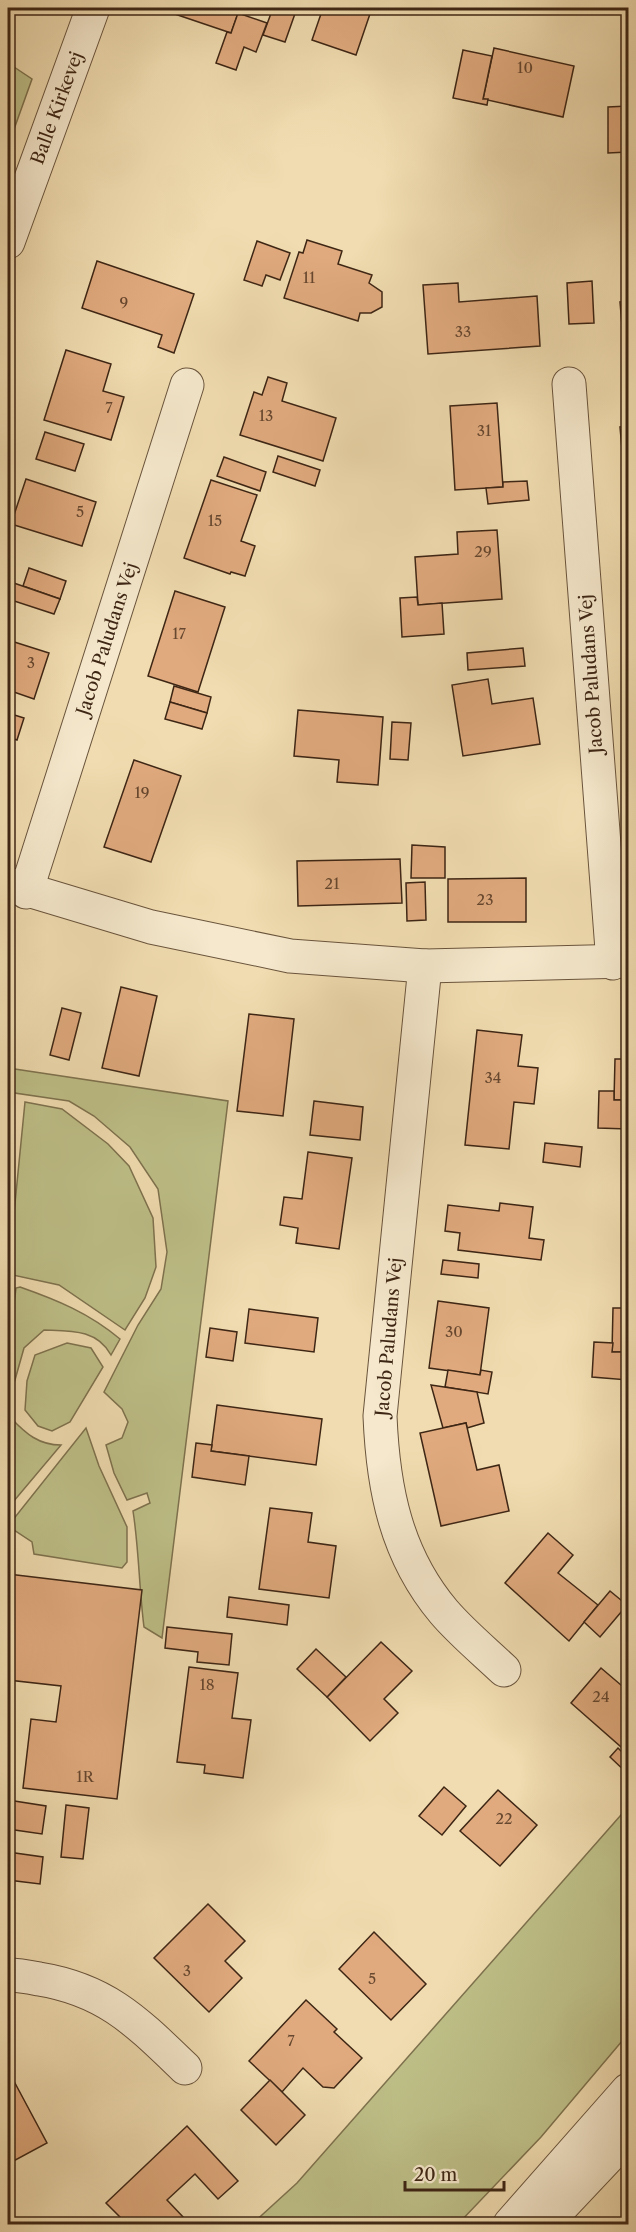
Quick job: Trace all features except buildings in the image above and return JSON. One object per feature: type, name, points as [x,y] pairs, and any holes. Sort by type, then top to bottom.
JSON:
[{"type":"street","name":"Balle Kirkevej","points":[[8,242],[93,8]]},
{"type":"street","name":"Jacob Paludans Vej","points":[[187,385],[17,888],[151,927],[290,956],[425,966],[621,962],[569,384]]},
{"type":"street","name":"Jacob Paludans Vej","points":[[425,966],[380,1416],[382,1467],[393,1516],[412,1563],[444,1612],[504,1670]]},
{"type":"street","points":[[8,1975],[59,1982],[99,1995],[137,2022],[185,2068]]},
{"type":"street","points":[[510,2224],[628,2090]]},
{"type":"street","points":[[545,2224],[628,2136]]},
{"type":"green space","points":[[8,63],[32,79],[8,146]]},
{"type":"green space","points":[[8,1068],[228,1101],[162,1638],[144,1627],[133,1511],[150,1503],[147,1493],[127,1500],[114,1473],[106,1445],[122,1438],[128,1422],[122,1409],[104,1392],[138,1325],[161,1289],[167,1252],[158,1189],[130,1147],[94,1116],[69,1101],[8,1092]]},
{"type":"green space","points":[[25,1102],[62,1109],[108,1144],[129,1166],[153,1218],[156,1267],[145,1298],[125,1330],[59,1285],[8,1274]]},
{"type":"green space","points":[[20,1287],[72,1308],[120,1339],[111,1355],[98,1340],[91,1336],[73,1331],[44,1330],[24,1348],[13,1387],[11,1418],[33,1438],[61,1445],[8,1508],[8,1353],[16,1288]]},
{"type":"green space","points":[[67,1343],[91,1348],[103,1367],[70,1422],[52,1431],[38,1426],[25,1410],[27,1381],[35,1355]]},
{"type":"green space","points":[[86,1428],[99,1466],[127,1527],[127,1562],[122,1568],[34,1554],[32,1542],[8,1526]]},
{"type":"green space","points":[[628,1807],[628,2034],[541,2137],[458,2224],[252,2224],[297,2183]]}]
